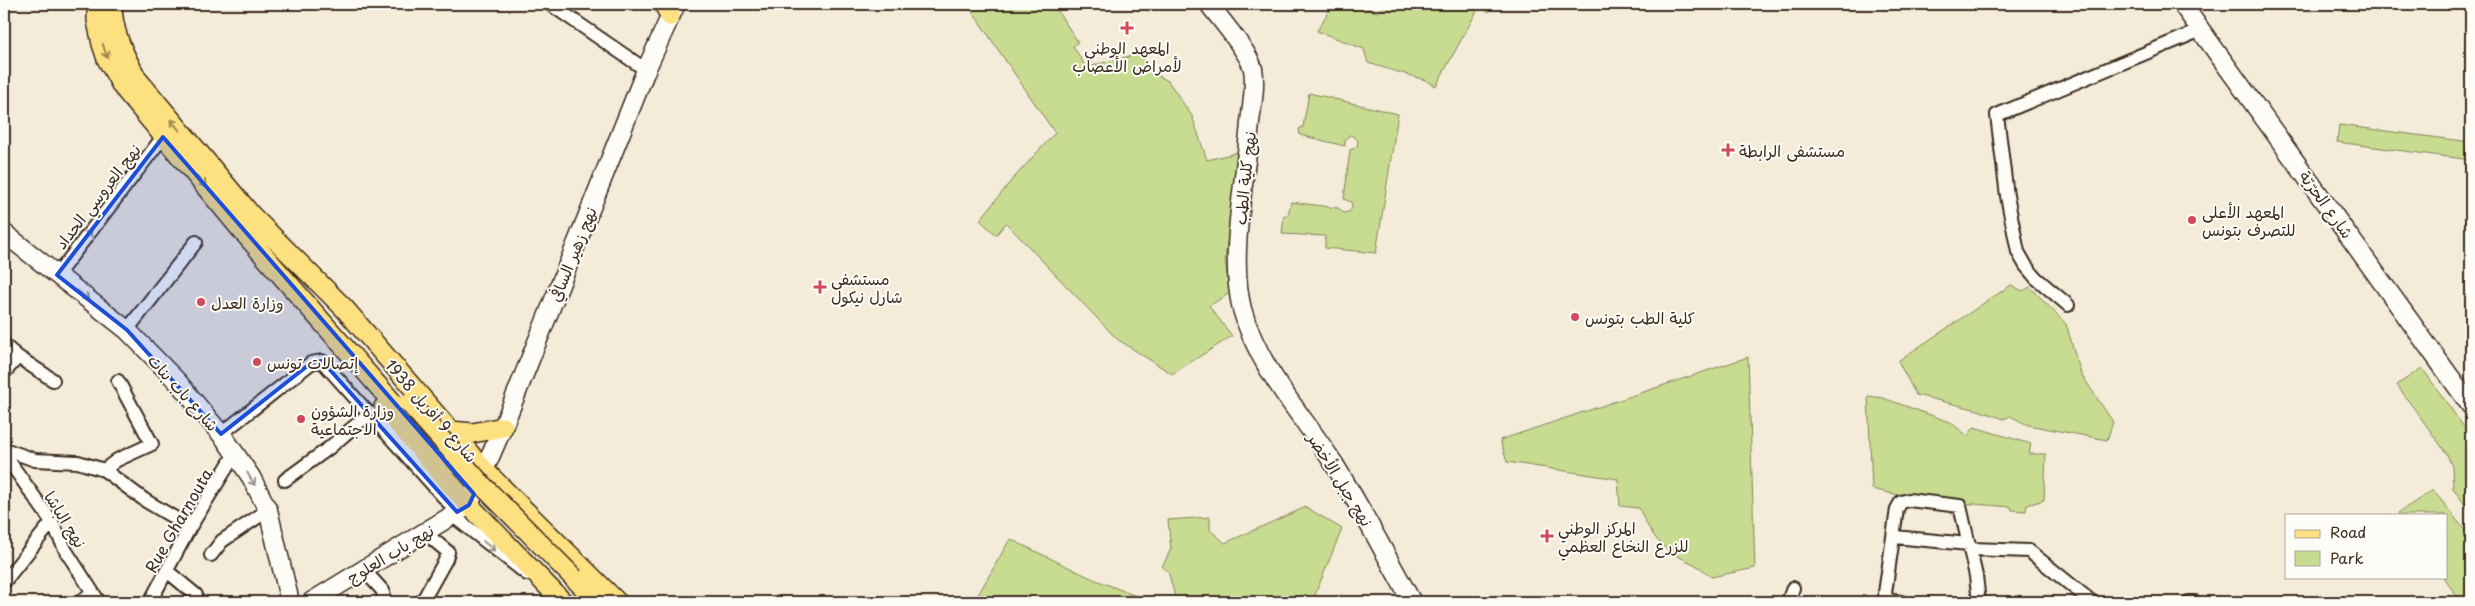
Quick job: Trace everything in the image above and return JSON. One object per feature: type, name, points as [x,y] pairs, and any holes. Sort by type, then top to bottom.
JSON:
[{"type":"main road","name":"شارع 9 أفريل 1938","points":[[97,4],[99,33],[107,59],[122,86],[163,137],[245,220],[344,308],[484,470],[617,602]]},
{"type":"main road","name":"شارع 9 أفريل 1938","points":[[112,4],[115,31],[120,46],[138,80],[245,220],[405,408],[474,495],[559,595],[598,602]]},
{"type":"main road","name":"شارع 9 أفريل 1938","points":[[245,220],[323,337],[460,511],[559,595],[582,602]]},
{"type":"main road","points":[[450,432],[473,433],[503,427]]},
{"type":"main road","points":[[460,511],[489,498],[510,496]]},
{"type":"street","points":[[550,4],[646,70]]},
{"type":"street","name":"نهج كلية الطب","points":[[1209,4],[1253,68],[1248,148],[1235,264],[1242,309],[1262,362]]},
{"type":"street","name":"شارع الحرّيّة","points":[[2182,4],[2471,406]]},
{"type":"street","name":"نهج زهير السافي","points":[[460,511],[484,470],[503,427],[670,8]]},
{"type":"street","points":[[2068,305],[2036,278],[2018,252],[1997,115],[2201,30]]},
{"type":"street","name":"نهج العروسي الحداد","points":[[58,275],[163,137]]},
{"type":"street","name":"شارع باب بنات","points":[[4,233],[127,330],[177,381],[221,434],[251,477],[268,510],[290,602]]},
{"type":"street","points":[[127,330],[196,242]]},
{"type":"street","points":[[4,345],[18,357],[53,380]]},
{"type":"street","points":[[4,373],[18,357]]},
{"type":"street","points":[[221,434],[316,361],[327,364],[460,511]]},
{"type":"street","name":"نهج جبل الأخضر","points":[[1262,362],[1315,435],[1349,488],[1412,602]]},
{"type":"street","points":[[104,470],[117,460],[152,444],[118,381]]},
{"type":"street","points":[[285,480],[329,448],[370,413]]},
{"type":"street","points":[[4,450],[35,460],[78,462],[104,470],[146,501],[190,527]]},
{"type":"street","name":"نهج الباشا","points":[[4,454],[52,522],[95,597]]},
{"type":"street","name":"Rue Gharnouta","points":[[150,602],[190,527],[235,454]]},
{"type":"street","points":[[1901,602],[1887,600],[1885,593],[1897,509],[1901,502],[1908,500],[1960,506],[1970,546],[1979,602]]},
{"type":"street","points":[[211,555],[222,541],[268,510]]},
{"type":"street","name":"نهج باب العلوج","points":[[321,600],[364,569],[460,511]]},
{"type":"street","points":[[4,582],[52,522]]},
{"type":"street","points":[[422,602],[448,552],[424,532]]},
{"type":"street","points":[[1894,537],[2029,551],[2092,602]]},
{"type":"street","points":[[364,569],[383,591],[384,602]]},
{"type":"street","points":[[167,571],[196,595]]},
{"type":"street","points":[[1788,602],[1793,588]]},
{"type":"street","points":[[81,602],[95,597]]},
{"type":"street","points":[[2189,602],[2195,602]]},
{"type":"highlighted area","points":[[163,137],[474,494],[469,505],[457,512],[322,361],[311,363],[221,434],[127,330],[57,275]]},
{"type":"green space","points":[[967,4],[1053,4],[1078,42],[1073,46],[1086,67],[1142,53],[1147,70],[1168,81],[1192,116],[1207,160],[1239,152],[1225,260],[1230,293],[1209,306],[1232,336],[1172,374],[1117,339],[1006,223],[996,235],[980,220],[1011,181],[1055,133]]},
{"type":"green space","points":[[1340,4],[1357,4],[1378,13],[1384,4],[1415,4],[1427,10],[1430,4],[1439,6],[1440,4],[1493,4],[1489,12],[1479,7],[1436,86],[1425,80],[1368,63],[1364,49],[1317,31],[1332,5],[1337,8]]},
{"type":"green space","points":[[1309,93],[1398,114],[1376,253],[1325,248],[1325,236],[1282,234],[1284,215],[1288,215],[1291,202],[1338,208],[1344,213],[1349,212],[1352,208],[1351,202],[1344,199],[1350,150],[1357,147],[1358,141],[1350,135],[1345,139],[1345,146],[1300,135],[1299,129],[1303,127]]},
{"type":"green space","points":[[2339,125],[2471,142],[2471,160],[2337,142]]},
{"type":"green space","points":[[2471,160],[2471,193],[2467,192]]},
{"type":"green space","points":[[2011,285],[2023,291],[2030,287],[2066,324],[2081,374],[2113,422],[2107,440],[2028,425],[2010,416],[2004,419],[1978,410],[1916,395],[1898,361]]},
{"type":"green space","points":[[1748,357],[1755,568],[1711,577],[1698,567],[1674,554],[1662,545],[1653,534],[1639,508],[1620,506],[1618,479],[1507,462],[1500,440]]},
{"type":"green space","points":[[2422,368],[2471,437],[2471,513],[2453,488],[2452,467],[2447,454],[2397,385]]},
{"type":"green space","points":[[1868,396],[1883,398],[1950,422],[1968,436],[1974,427],[2031,444],[2029,454],[2046,454],[2044,500],[2027,505],[2026,511],[2012,510],[2011,507],[1924,499],[1872,489]]},
{"type":"green space","points":[[2433,490],[2471,538],[2471,602],[2461,602],[2444,578],[2448,578],[2448,514],[2398,513]]},
{"type":"green space","points":[[1306,507],[1342,529],[1312,602],[1175,602],[1168,571],[1162,567],[1171,549],[1168,520],[1210,517],[1210,530],[1225,543]]},
{"type":"green space","points":[[1010,539],[1091,578],[1151,602],[974,602]]},
{"type":"place","name":"المعهد الوطني لأمراض الأعصاب","points":[[1127,28]]},
{"type":"place","name":"مستشفى الرابطة","points":[[1728,150]]},
{"type":"place","name":"المعهد الأعلى للتصرف بتونس","points":[[2192,220]]},
{"type":"place","name":"مستشفى شارل نيكول","points":[[820,287]]},
{"type":"place","name":"وزارة العدل","points":[[201,302]]},
{"type":"place","name":"كلية الطب بتونس","points":[[1575,317]]},
{"type":"place","name":"إتصالات تونس","points":[[257,362]]},
{"type":"place","name":"وزارة الشؤون الاجتماعية","points":[[301,419]]},
{"type":"place","name":"المركز الوطني للزرع النخاع العظمي","points":[[1547,536]]}]
